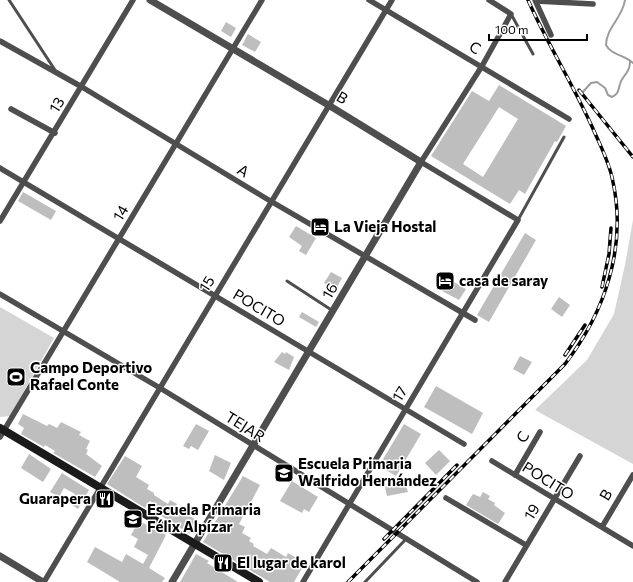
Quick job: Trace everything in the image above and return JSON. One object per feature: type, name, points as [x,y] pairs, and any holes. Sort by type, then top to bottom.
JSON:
[{"type":"main road","points":[[1,432],[101,487],[259,582]]},
{"type":"street","name":"13","points":[[0,221],[55,133],[133,0]]},
{"type":"street","name":"B","points":[[150,0],[330,106],[518,220]]},
{"type":"street","name":"14","points":[[1,432],[64,332],[262,0]]},
{"type":"street","name":"C","points":[[369,0],[569,119]]},
{"type":"street","name":"15","points":[[44,582],[214,296],[273,202],[392,0]]},
{"type":"street","points":[[489,0],[512,14]]},
{"type":"street","points":[[551,35],[535,0],[593,4]]},
{"type":"street","name":"16","points":[[172,582],[196,544],[421,162],[482,66],[512,14]]},
{"type":"street","name":"A","points":[[0,41],[82,87],[273,202],[475,320]]},
{"type":"street","points":[[10,108],[55,133]]},
{"type":"street","name":"POCITO","points":[[0,168],[464,444]]},
{"type":"street","name":"17","points":[[303,582],[518,220]]},
{"type":"street","name":"TEJAR","points":[[0,294],[160,388],[477,582]]},
{"type":"street","name":"C","points":[[515,475],[540,432]]},
{"type":"street","name":"19","points":[[505,582],[526,544],[580,456]]},
{"type":"street","name":"POCITO","points":[[492,461],[633,546]]},
{"type":"street","name":"B","points":[[602,527],[633,475]]},
{"type":"street","points":[[446,498],[526,544]]},
{"type":"street","points":[[0,556],[44,582]]},
{"type":"lane","points":[[9,0],[57,73]]},
{"type":"lane","points":[[512,14],[533,54]]},
{"type":"lane","points":[[518,220],[564,137]]},
{"type":"lane","points":[[287,281],[333,311]]},
{"type":"lane","points":[[365,582],[407,538]]},
{"type":"shaded area","points":[[633,220],[633,464],[535,410],[587,360],[614,314]]},
{"type":"shaded area","name":"Campo Deportivo Rafael Conte","points":[[0,307],[54,338],[10,416],[0,417]]},
{"type":"building","points":[[226,22],[236,28],[231,37],[221,31]]},
{"type":"building","points":[[248,34],[261,42],[255,52],[242,45]]},
{"type":"building","points":[[499,85],[566,126],[557,142],[555,141],[525,194],[519,190],[510,204],[431,156],[472,91],[489,101]],"holes":[[[499,107],[518,119],[483,177],[463,164]]]},
{"type":"building","points":[[23,192],[56,211],[51,220],[18,201]]},
{"type":"building","points":[[296,226],[316,238],[306,255],[299,251],[302,246],[289,237]]},
{"type":"building","points":[[525,233],[536,240],[489,322],[477,315]]},
{"type":"building","points":[[331,272],[342,278],[336,289],[324,283]]},
{"type":"building","points":[[449,279],[466,289],[459,300],[442,291]]},
{"type":"building","points":[[559,297],[570,305],[562,317],[551,309]]},
{"type":"building","points":[[302,312],[319,322],[316,327],[299,317]]},
{"type":"building","points":[[282,352],[285,354],[286,352],[294,357],[289,370],[274,362]]},
{"type":"building","points":[[520,356],[532,362],[524,375],[513,369]]},
{"type":"building","points":[[436,386],[483,413],[472,434],[424,407]]},
{"type":"building","points":[[23,414],[47,426],[49,424],[57,428],[61,422],[81,432],[79,435],[90,441],[86,449],[88,450],[86,454],[102,466],[95,477],[53,453],[55,451],[45,445],[44,447],[21,434],[24,428],[18,424]]},
{"type":"building","points":[[196,424],[209,431],[198,450],[191,446],[189,449],[183,446]]},
{"type":"building","points":[[404,424],[421,434],[396,476],[379,466]]},
{"type":"building","points":[[439,450],[450,461],[436,475],[425,463]]},
{"type":"building","points":[[29,454],[51,469],[43,482],[21,468]]},
{"type":"building","points":[[215,455],[231,463],[224,480],[209,471]]},
{"type":"building","points":[[125,456],[142,466],[136,477],[149,485],[147,489],[168,504],[170,500],[177,504],[175,507],[198,521],[190,534],[160,515],[163,510],[150,501],[145,508],[107,484]]},
{"type":"building","points":[[62,473],[89,490],[78,509],[69,503],[75,494],[64,488],[59,497],[50,492]]},
{"type":"building","points":[[243,476],[260,485],[239,524],[245,527],[242,533],[251,538],[249,541],[254,544],[253,546],[267,554],[271,548],[286,557],[288,553],[305,563],[294,582],[270,582],[203,542]]},
{"type":"building","points":[[292,481],[318,497],[309,512],[304,509],[302,513],[280,501]]},
{"type":"building","points":[[405,483],[408,492],[387,496],[385,487]]},
{"type":"building","points":[[483,492],[490,496],[488,499],[495,503],[494,505],[505,513],[498,524],[466,505],[473,494],[480,497]]},
{"type":"building","points":[[139,521],[166,535],[149,568],[165,578],[162,582],[120,582],[87,562],[95,547],[122,562],[126,554],[143,564],[148,555],[134,547],[138,539],[131,535]]},
{"type":"building","points":[[196,554],[209,561],[207,563],[238,582],[180,582]]},
{"type":"waterway","points":[[625,0],[624,6],[611,28],[606,45],[611,51],[633,63]]},
{"type":"waterway","points":[[581,94],[591,83],[597,82],[605,88],[608,95],[612,97],[614,96],[618,92],[621,81],[629,69],[630,61]]},
{"type":"railway","points":[[348,582],[565,364],[591,323],[609,278],[615,254],[617,231],[617,206],[610,169],[586,114],[528,0]]},
{"type":"railway","points":[[579,90],[633,157]]},
{"type":"railway","points":[[602,287],[609,254],[611,228]]},
{"type":"railway","points":[[565,355],[585,325]]},
{"type":"railway","points":[[384,539],[457,465]]},
{"type":"place","name":"La Vieja Hostal","points":[[320,227]]},
{"type":"place","name":"casa de saray","points":[[445,281]]},
{"type":"place","name":"Campo Deportivo Rafael Conte","points":[[16,377]]},
{"type":"place","name":"Escuela Primaria Walfrido Hernández","points":[[284,473]]},
{"type":"place","name":"Guarapera","points":[[105,499]]},
{"type":"place","name":"Escuela Primaria Félix Alpízar","points":[[133,519]]},
{"type":"place","name":"El lugar de karol","points":[[223,563]]}]
